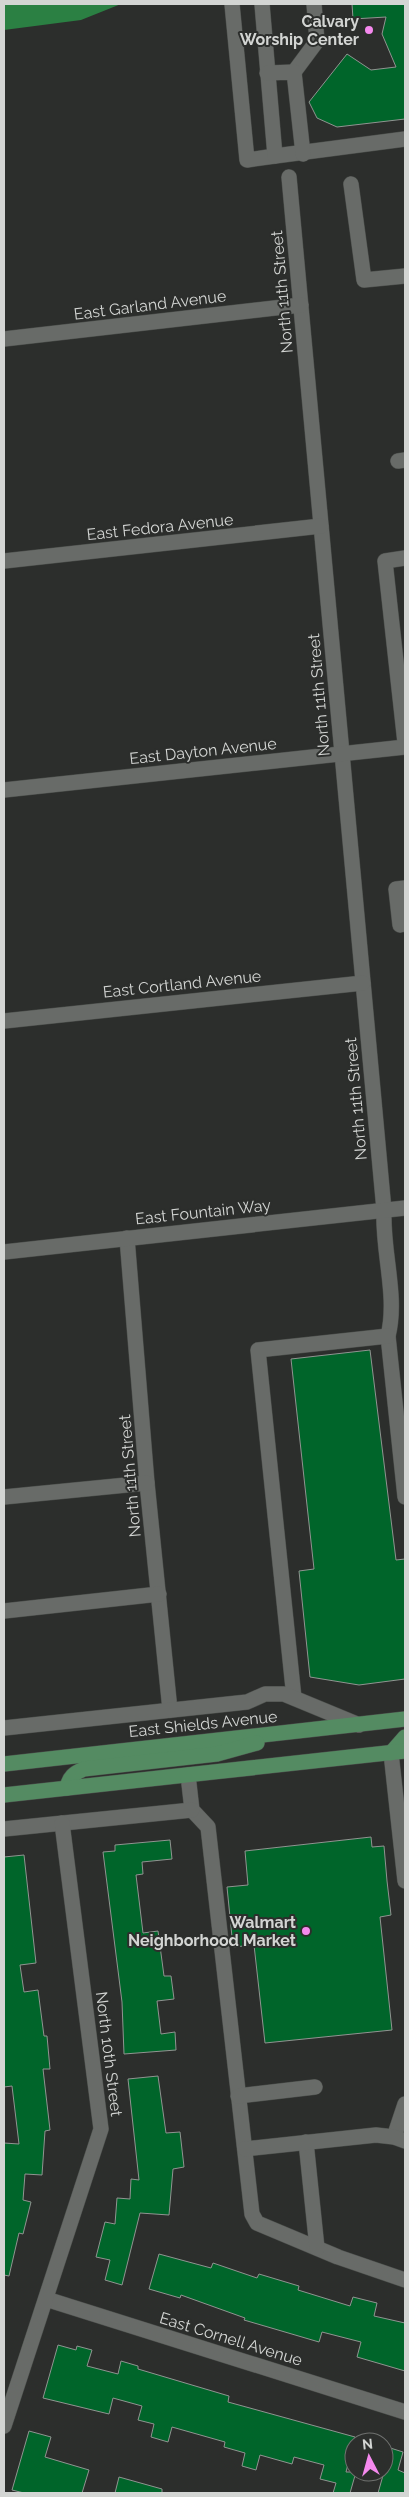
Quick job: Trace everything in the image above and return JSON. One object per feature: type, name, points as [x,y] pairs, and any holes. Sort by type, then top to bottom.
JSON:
[{"type":"main road","name":"East Shields Avenue","points":[[4,1764],[405,1719]]},
{"type":"main road","points":[[67,1788],[69,1779],[75,1772],[84,1769],[217,1754],[297,1731]]},
{"type":"main road","points":[[4,1795],[398,1752],[405,1737]]},
{"type":"street","points":[[232,4],[247,160],[405,139]]},
{"type":"street","points":[[262,4],[275,156]]},
{"type":"street","points":[[303,154],[294,72],[316,41],[314,4]]},
{"type":"street","points":[[267,73],[294,72]]},
{"type":"street","name":"North 11th Street","points":[[289,177],[384,1210],[383,1230],[392,1320],[388,1336],[405,1497]]},
{"type":"street","points":[[351,184],[364,280],[405,276]]},
{"type":"street","name":"East Garland Avenue","points":[[4,339],[301,305]]},
{"type":"street","name":"East Fedora Avenue","points":[[4,561],[321,526]]},
{"type":"street","points":[[405,558],[385,561],[405,745]]},
{"type":"street","name":"East Dayton Avenue","points":[[4,790],[405,745]]},
{"type":"street","points":[[405,888],[396,889],[400,925],[405,924]]},
{"type":"street","name":"East Cortland Avenue","points":[[4,1020],[363,983]]},
{"type":"street","name":"East Fountain Way","points":[[4,1252],[405,1208]]},
{"type":"street","name":"North 11th Street","points":[[127,1238],[170,1710]]},
{"type":"street","points":[[294,1698],[258,1350],[388,1336]]},
{"type":"street","points":[[4,1497],[148,1483]]},
{"type":"street","points":[[4,1611],[159,1594]]},
{"type":"street","points":[[4,1728],[247,1702],[276,1693],[294,1698],[359,1724]]},
{"type":"street","points":[[398,1752],[405,1881]]},
{"type":"street","points":[[188,1775],[192,1810],[208,1827],[252,2214],[257,2223],[317,2248],[405,2280]]},
{"type":"street","points":[[4,1829],[192,1810]]},
{"type":"street","name":"North 10th Street","points":[[4,2426],[101,2129],[62,1823]]},
{"type":"street","points":[[238,2096],[315,2087]]},
{"type":"street","points":[[245,2149],[376,2135],[400,2139],[405,2104]]},
{"type":"street","points":[[306,2142],[317,2248]]},
{"type":"street","name":"East Cornell Avenue","points":[[46,2299],[405,2412]]},
{"type":"shaded area","points":[[4,4],[121,4],[81,20],[4,30]]},
{"type":"building","points":[[352,4],[405,4],[405,119],[337,127],[317,118],[309,102],[347,54],[371,70],[396,67],[382,34],[386,17],[353,19]]},
{"type":"building","points":[[370,1350],[396,1560],[405,1559],[405,1679],[359,1685],[310,1677],[299,1571],[314,1569],[291,1359]]},
{"type":"building","name":"Walmart Neighborhood Market","points":[[371,1837],[372,1847],[384,1846],[391,1915],[380,1917],[392,2030],[265,2043],[254,1945],[233,1947],[227,1887],[248,1885],[245,1851]]},
{"type":"building","points":[[170,1840],[172,1859],[142,1862],[143,1874],[136,1875],[143,1933],[158,1931],[164,1976],[171,1976],[174,1999],[157,2001],[161,2034],[175,2032],[176,2050],[124,2054],[122,2002],[103,1852],[115,1851],[115,1845]]},
{"type":"building","points":[[24,1855],[36,1963],[20,1965],[24,1992],[38,1990],[44,2036],[47,2036],[50,2069],[43,2069],[50,2130],[45,2131],[42,2175],[25,2174],[23,2200],[31,2202],[23,2234],[19,2233],[9,2276],[4,2275],[4,2143],[19,2144],[12,2086],[4,2087],[4,1857]]},
{"type":"building","points":[[158,2076],[166,2133],[180,2132],[184,2167],[173,2169],[169,2215],[140,2213],[122,2285],[105,2280],[110,2260],[96,2257],[105,2222],[115,2224],[117,2198],[130,2199],[131,2179],[139,2180],[128,2079]]},
{"type":"building","points":[[159,2254],[211,2268],[213,2263],[257,2278],[259,2274],[299,2286],[298,2290],[350,2306],[353,2297],[377,2303],[374,2316],[405,2323],[405,2371],[357,2357],[361,2342],[322,2332],[319,2342],[244,2320],[245,2318],[181,2295],[180,2298],[149,2289]]},
{"type":"building","points":[[58,2345],[76,2350],[77,2346],[92,2350],[87,2366],[118,2374],[121,2361],[138,2366],[138,2369],[229,2396],[228,2402],[344,2434],[344,2482],[353,2482],[350,2493],[333,2493],[336,2483],[320,2479],[324,2465],[294,2457],[292,2464],[260,2455],[256,2470],[242,2466],[245,2453],[224,2447],[225,2442],[172,2427],[168,2442],[151,2437],[154,2424],[138,2420],[142,2406],[113,2398],[109,2414],[43,2398]]},
{"type":"building","points":[[29,2431],[51,2437],[45,2457],[89,2470],[82,2493],[24,2493],[12,2490]]},
{"type":"building","points":[[394,2449],[403,2452],[398,2470],[405,2473],[405,2493],[378,2493],[381,2482],[394,2482]]},
{"type":"building","points":[[119,2477],[162,2489],[162,2493],[115,2493]]},
{"type":"place","name":"Calvary Worship Center","points":[[369,30]]},
{"type":"place","name":"Walmart Neighborhood Market","points":[[306,1931]]}]
